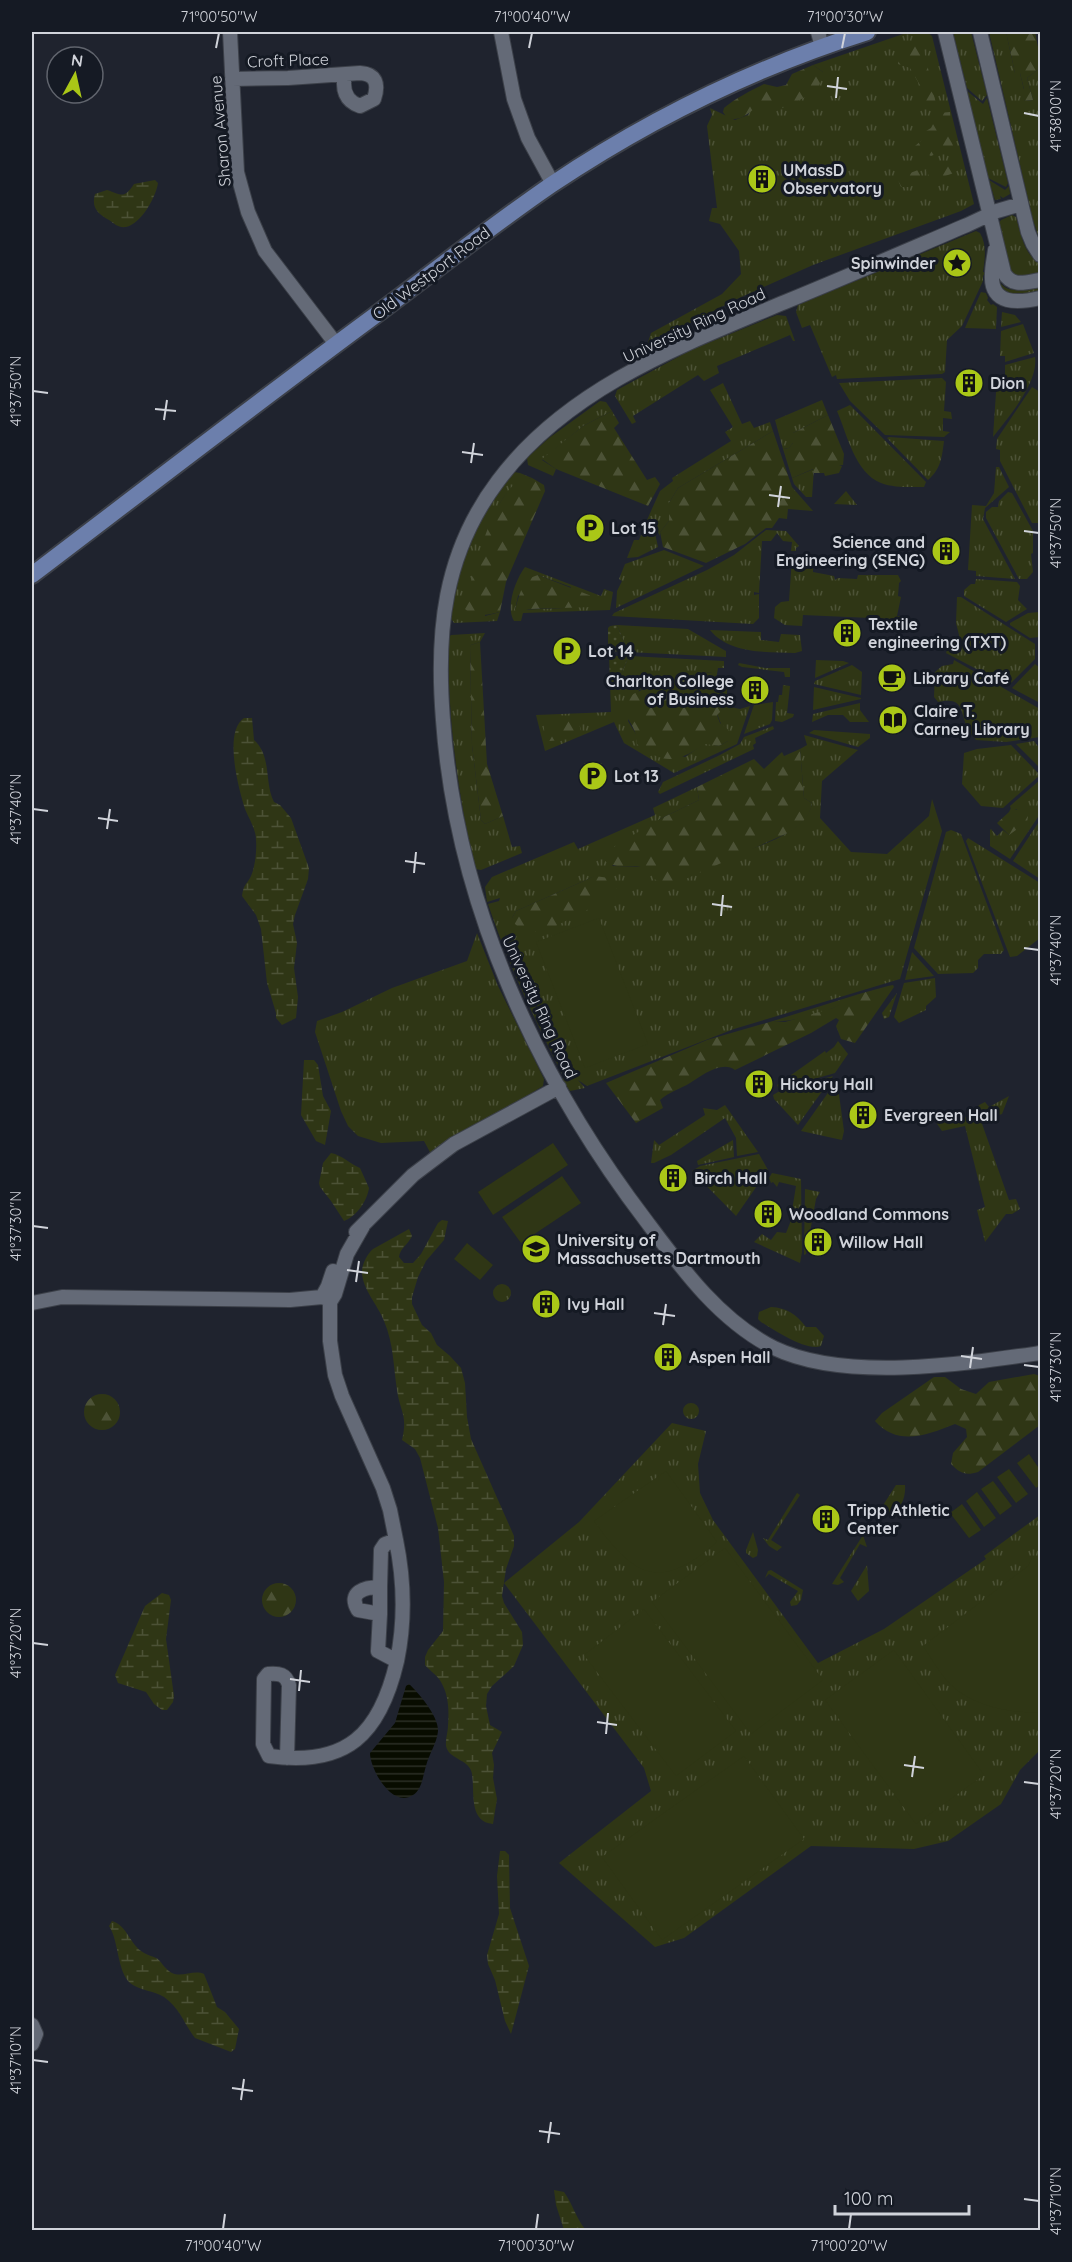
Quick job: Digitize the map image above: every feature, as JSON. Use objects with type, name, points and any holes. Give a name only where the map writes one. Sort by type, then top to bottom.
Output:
[{"type":"main road","name":"Old Westport Road","points":[[32,575],[473,240],[553,184],[604,151],[685,107],[820,39],[867,32]]},
{"type":"street","name":"Sharon Avenue","points":[[230,32],[237,172],[248,212],[265,250],[336,344]]},
{"type":"street","points":[[501,32],[514,99],[528,138],[553,184]]},
{"type":"street","points":[[945,32],[1004,273],[1008,279],[1019,283],[1041,280]]},
{"type":"street","points":[[980,32],[1029,237],[1041,255]]},
{"type":"street","name":"Croft Place","points":[[232,79],[345,75]]},
{"type":"street","name":"University Ring Road","points":[[1021,204],[989,214],[688,342],[626,375],[567,413],[533,441],[500,477],[484,501],[467,532],[448,587],[441,637],[443,728],[454,807],[469,875],[491,941],[518,1006],[559,1087],[613,1176],[667,1248],[728,1317],[768,1344],[807,1360],[855,1367],[940,1364],[1041,1353]]},
{"type":"street","points":[[994,236],[992,279],[999,294],[1005,299],[1018,303],[1041,298]]},
{"type":"street","points":[[287,1758],[289,1685],[287,1678],[283,1675],[268,1674],[264,1679],[263,1688],[263,1744],[269,1756],[287,1758],[334,1754],[360,1737],[372,1726],[381,1711],[398,1661],[402,1629],[400,1559],[390,1510],[383,1488],[335,1375],[326,1300],[334,1266],[355,1233],[413,1175],[454,1144],[559,1087]]},
{"type":"street","points":[[32,1303],[62,1297],[326,1300]]},
{"type":"street","points":[[396,1540],[385,1544],[381,1550],[378,1651],[398,1661]]},
{"type":"street","points":[[380,1587],[367,1587],[359,1590],[354,1603],[358,1610],[380,1614]]},
{"type":"street","points":[[32,2025],[36,2034],[32,2044]]},
{"type":"green space","points":[[909,32],[927,32],[932,36],[974,204],[961,211],[813,265],[737,299],[647,345],[651,333],[722,294],[741,274],[739,251],[720,224],[709,221],[712,208],[717,208],[707,126],[712,115],[710,108],[735,120],[748,115],[751,110],[823,72],[813,65]]},
{"type":"green space","points":[[953,32],[971,32],[987,95],[982,101],[967,88]]},
{"type":"green space","points":[[989,32],[1006,32],[1015,73],[1020,73],[1024,90],[1020,90],[1025,101],[1033,100],[1027,78],[1040,68],[1040,241],[1033,220]]},
{"type":"green space","points":[[1006,32],[1035,32],[1040,68],[1027,78],[1033,100],[1025,101],[1019,90],[1024,89],[1020,73],[1015,73]]},
{"type":"green space","points":[[915,43],[923,46],[937,108],[930,110],[923,107],[918,82],[910,68],[898,64],[903,50]]},
{"type":"green space","points":[[813,65],[823,72],[818,90],[770,111],[754,109],[745,116],[735,119],[727,118],[723,112],[728,105],[754,89],[764,84],[777,87],[786,85],[792,74]]},
{"type":"green space","points":[[967,91],[983,104],[987,98],[1008,183],[1006,187],[988,178]]},
{"type":"green space","points":[[950,112],[953,147],[931,156],[925,153],[921,155],[915,151],[915,146],[922,140],[921,134],[931,128],[939,113]]},
{"type":"green space","points":[[948,162],[954,173],[939,178],[930,178],[926,170]]},
{"type":"green space","points":[[918,170],[924,182],[901,187],[897,178]]},
{"type":"green space","points":[[155,180],[158,183],[151,202],[132,225],[123,227],[117,225],[96,210],[95,194],[107,190],[125,194],[134,184]]},
{"type":"green space","points":[[989,180],[1005,190],[1009,186],[1010,194],[1003,198],[1000,196],[1001,199],[995,200]]},
{"type":"green space","points":[[1012,215],[1016,217],[1030,255],[1040,264],[1040,275],[1023,277],[1014,275],[1010,268],[999,223]]},
{"type":"green space","points":[[976,231],[980,233],[984,242],[983,272],[987,272],[986,277],[983,275],[983,281],[962,326],[947,340],[945,372],[942,374],[837,379],[836,375],[832,377],[810,325],[802,328],[796,312],[798,305]]},
{"type":"green space","points":[[996,277],[1000,283],[1010,289],[1021,290],[1040,286],[1040,292],[1020,295],[1006,293],[1001,289]]},
{"type":"green space","points":[[981,292],[986,293],[987,300],[991,305],[997,307],[996,329],[965,328]]},
{"type":"green space","points":[[1002,312],[1015,315],[1021,322],[1001,327]]},
{"type":"green space","points":[[777,315],[786,316],[795,341],[790,335],[717,366],[719,373],[704,381],[698,375],[633,416],[636,422],[632,424],[615,396],[617,390],[691,350]]},
{"type":"green space","points":[[1023,324],[1034,353],[1005,362],[1005,356],[1000,356],[1001,331]]},
{"type":"green space","points":[[1035,357],[1035,367],[1027,388],[1014,410],[993,437],[997,378],[1005,379],[1005,365]]},
{"type":"green space","points":[[942,378],[946,382],[944,411],[951,412],[952,419],[943,418],[943,431],[950,432],[944,437],[885,435],[850,401],[839,383]]},
{"type":"green space","points":[[723,383],[742,424],[750,421],[754,428],[770,422],[773,431],[678,488],[669,503],[669,521],[660,532],[660,536],[655,526],[647,520],[660,491],[673,481],[672,478],[731,441],[725,432],[733,427],[710,390]]},
{"type":"green space","points":[[1032,387],[1040,392],[1039,523],[1032,523],[1000,461],[1000,450],[996,449],[997,439]]},
{"type":"green space","points":[[822,400],[828,415],[793,433],[793,443],[789,448],[783,449],[775,420]]},
{"type":"green space","points":[[600,401],[606,402],[612,411],[583,426],[542,460],[556,469],[553,476],[528,465],[527,458],[549,438]]},
{"type":"green space","points":[[850,405],[926,482],[924,487],[886,485],[872,478],[865,471],[853,452],[837,411]]},
{"type":"green space","points":[[612,411],[619,423],[614,428],[647,480],[655,477],[660,484],[648,506],[556,469],[542,459],[583,426]]},
{"type":"green space","points":[[828,415],[844,454],[843,465],[839,465],[842,466],[839,473],[825,476],[824,473],[814,473],[813,469],[792,478],[783,449],[789,448],[793,443],[793,433]]},
{"type":"green space","points":[[773,431],[792,487],[813,511],[788,509],[787,519],[779,518],[772,528],[766,528],[745,544],[706,563],[663,547],[660,532],[669,521],[669,503],[678,488]]},
{"type":"green space","points":[[887,438],[944,441],[936,472],[928,480]]},
{"type":"green space","points":[[996,467],[999,467],[1009,487],[985,508],[983,519],[1015,579],[976,576],[976,571],[968,570],[972,505],[986,506],[994,493]]},
{"type":"green space","points":[[814,469],[812,497],[806,497],[794,484],[792,478]]},
{"type":"green space","points":[[514,472],[532,478],[515,486],[503,499],[490,535],[485,616],[500,612],[497,621],[454,623],[450,617],[458,577],[472,540],[490,505]]},
{"type":"green space","points":[[532,478],[544,485],[545,491],[506,582],[500,612],[486,615],[472,613],[464,608],[491,521],[508,491],[520,481]]},
{"type":"green space","points":[[846,491],[857,505],[834,504]]},
{"type":"green space","points":[[1008,492],[1012,493],[1033,531],[1033,553],[1031,554],[1033,572],[1027,579],[1019,579],[986,518],[986,512],[992,507],[998,507],[999,501]]},
{"type":"green space","points":[[646,523],[655,533],[658,547],[638,557],[627,558],[634,540],[639,540]]},
{"type":"green space","points":[[766,530],[786,531],[799,546],[796,551],[791,551],[792,542],[783,541],[777,533],[771,541],[762,541],[759,593],[754,592],[754,595],[759,594],[759,618],[753,624],[612,616],[734,555]]},
{"type":"green space","points":[[664,550],[704,566],[616,608],[617,591],[622,581],[619,579],[625,564]]},
{"type":"green space","points":[[792,558],[813,558],[813,572],[834,576],[835,580],[838,578],[857,579],[858,575],[898,575],[901,581],[898,596],[901,597],[897,616],[901,616],[901,623],[893,622],[893,619],[803,615],[802,626],[785,625],[774,618],[775,607],[781,602],[789,601]]},
{"type":"green space","points":[[525,567],[601,596],[604,589],[613,592],[610,610],[523,613],[521,621],[514,621],[511,601]],"holes":[[[538,575],[571,587],[564,608],[515,610],[518,596]]]},
{"type":"green space","points":[[538,575],[594,597],[593,607],[529,609],[517,613],[515,610],[522,589],[528,580]]},
{"type":"green space","points":[[976,579],[1017,582],[1020,586],[1018,600],[1027,609],[1006,622],[964,596],[964,590],[971,584],[975,584]]},
{"type":"green space","points":[[957,597],[961,597],[1035,644],[1035,659],[1010,684],[1005,684],[946,653],[950,642],[959,642],[956,623]]},
{"type":"green space","points":[[1040,612],[1040,637],[1030,638],[1010,625],[1028,613]]},
{"type":"green space","points":[[617,625],[688,629],[726,651],[726,657],[628,652]]},
{"type":"green space","points":[[617,625],[628,652],[608,651],[608,628]]},
{"type":"green space","points":[[710,630],[761,632],[761,640],[779,642],[781,634],[800,635],[802,651],[773,652],[738,648],[727,644]]},
{"type":"green space","points":[[485,633],[480,642],[471,645],[470,648],[472,745],[481,820],[485,824],[503,816],[512,847],[520,846],[522,853],[481,870],[475,869],[459,783],[452,726],[448,638],[451,635]]},
{"type":"green space","points":[[480,642],[487,764],[503,816],[485,824],[481,820],[472,745],[470,647]]},
{"type":"green space","points":[[609,656],[629,656],[622,672],[610,683]]},
{"type":"green space","points":[[629,656],[724,661],[724,668],[718,668],[716,680],[712,672],[675,679],[639,690],[628,721],[637,736],[637,744],[685,757],[705,743],[719,746],[728,741],[717,714],[726,706],[740,709],[750,706],[737,744],[674,773],[624,743],[614,722],[545,751],[536,715],[611,712],[610,683],[622,672]]},
{"type":"green space","points":[[816,660],[843,661],[849,663],[815,678]]},
{"type":"green space","points":[[954,660],[1040,709],[1040,737],[1006,742],[976,740],[968,729],[960,706],[953,701],[938,702],[934,697],[935,672],[942,666],[953,664]]},
{"type":"green space","points":[[739,663],[765,668],[790,668],[790,677],[785,677],[784,672],[742,667],[738,665]]},
{"type":"green space","points":[[1035,664],[1040,668],[1040,703],[1012,688]]},
{"type":"green space","points":[[852,665],[862,672],[861,695],[814,684],[815,681]]},
{"type":"green space","points":[[713,672],[716,680],[728,677],[726,706],[717,715],[720,723],[731,732],[728,741],[719,746],[705,744],[687,755],[671,759],[656,756],[637,744],[635,731],[626,712],[626,698],[668,680]]},
{"type":"green space","points":[[783,685],[790,686],[787,713],[794,714],[793,717],[782,722],[775,721],[776,702],[778,702],[779,695],[782,695]]},
{"type":"green space","points":[[814,687],[861,698],[861,699],[813,710]]},
{"type":"green space","points":[[773,702],[770,724],[744,734],[754,705]]},
{"type":"green space","points":[[860,703],[860,710],[869,722],[850,722],[843,715],[828,715],[812,722],[813,714]]},
{"type":"green space","points":[[577,716],[581,731],[562,740],[549,741],[545,737],[543,720],[553,717]]},
{"type":"green space","points":[[244,718],[252,718],[254,740],[260,746],[266,761],[269,786],[274,802],[280,805],[291,818],[309,868],[308,879],[293,924],[297,943],[294,968],[298,997],[296,1018],[282,1025],[276,1018],[267,983],[261,929],[256,915],[242,896],[255,863],[256,848],[255,832],[242,800],[234,762],[234,735]]},
{"type":"green space","points":[[773,726],[774,729],[755,738],[754,749],[660,794],[658,792],[663,782],[740,744],[744,737]]},
{"type":"green space","points":[[814,730],[870,734],[870,738],[858,747],[809,733]]},
{"type":"green space","points":[[804,735],[858,750],[822,781],[820,818],[851,852],[887,854],[929,816],[932,799],[942,831],[900,979],[734,1029],[587,1086],[578,1080],[585,1088],[570,1091],[562,1079],[569,1077],[563,1076],[542,1034],[513,970],[488,904],[499,901],[500,898],[487,902],[485,887],[492,877],[574,842],[578,849],[655,815],[653,808],[697,787],[699,800],[660,819],[612,866],[646,867],[652,872],[717,859],[768,842],[789,832],[805,819],[812,803],[804,798],[800,749],[807,745]],"holes":[[[595,876],[512,918],[516,911]],[[504,931],[547,1029],[546,1030],[516,963]]]},
{"type":"green space","points":[[1034,741],[1040,749],[1040,768],[1016,744]]},
{"type":"green space","points":[[1011,745],[1040,775],[1003,808],[981,806],[962,784],[964,753]]},
{"type":"green space","points":[[800,749],[804,798],[812,803],[807,816],[790,832],[679,882],[665,884],[654,879],[645,868],[612,865],[605,861],[605,854],[618,844],[660,819],[699,800],[697,787],[754,759],[764,769],[782,752],[784,756]]},
{"type":"green space","points":[[1040,780],[1040,814],[1010,859],[990,846],[990,830],[997,836],[1003,830],[1009,835],[1017,809],[1011,809],[1010,806]]},
{"type":"green space","points":[[1011,808],[1025,812],[1028,817],[1027,822],[1009,835],[997,823]]},
{"type":"green space","points":[[1040,820],[1040,879],[1013,861]]},
{"type":"green space","points":[[951,830],[961,834],[1004,950],[1001,954],[984,954],[978,960],[978,968],[973,973],[938,974],[914,948],[946,832]]},
{"type":"green space","points":[[968,838],[1040,883],[1040,938],[1017,956],[1010,957],[966,841]]},
{"type":"green space","points":[[595,876],[609,878],[617,883],[617,888],[593,907],[546,931],[525,933],[515,924],[512,918],[516,911]]},
{"type":"green space","points":[[599,918],[648,1044],[585,1068],[536,942]]},
{"type":"green space","points":[[477,933],[498,986],[544,1079],[543,1086],[431,1154],[424,1141],[381,1143],[358,1136],[348,1126],[341,1111],[315,1032],[317,1021],[342,1012],[392,988],[467,961]]},
{"type":"green space","points":[[912,952],[934,976],[905,980]]},
{"type":"green space","points":[[935,978],[936,997],[926,1006],[926,1010],[899,1023],[894,1017],[904,983]]},
{"type":"green space","points":[[893,985],[894,987],[855,1043],[841,1039],[836,1026],[839,1020],[836,1018],[811,1033],[735,1070],[724,1067],[706,1073],[663,1097],[660,1100],[663,1108],[636,1123],[606,1083],[707,1040],[773,1021],[785,1022],[833,1008],[859,994]]},
{"type":"green space","points":[[897,993],[889,1017],[884,1019],[882,1013]]},
{"type":"green space","points":[[859,994],[818,1014],[794,1020],[773,1021]]},
{"type":"green space","points":[[838,1041],[848,1054],[835,1073],[779,1089],[777,1085],[825,1051],[826,1053]]},
{"type":"green space","points":[[304,1060],[314,1060],[318,1065],[323,1096],[331,1111],[325,1145],[316,1141],[301,1115]]},
{"type":"green space","points":[[833,1076],[798,1125],[774,1099],[773,1095],[778,1092]]},
{"type":"green space","points":[[837,1080],[844,1131],[842,1140],[801,1131]]},
{"type":"green space","points":[[1009,1096],[1002,1114],[981,1121],[1009,1200],[1016,1199],[1020,1209],[1012,1214],[1006,1214],[985,1242],[977,1210],[985,1207],[965,1126],[942,1131],[931,1115],[938,1120],[952,1116],[957,1121],[974,1113],[979,1105],[985,1102],[989,1107]]},
{"type":"green space","points":[[725,1105],[758,1152],[737,1156],[736,1138],[725,1118],[671,1155],[651,1163],[654,1140],[659,1145],[705,1115],[703,1108],[717,1110]]},
{"type":"green space","points":[[733,1140],[734,1157],[698,1165],[697,1161]]},
{"type":"green space","points":[[553,1143],[568,1165],[493,1215],[478,1192]]},
{"type":"green space","points":[[331,1153],[360,1168],[369,1188],[361,1208],[344,1221],[319,1183],[323,1163]]},
{"type":"green space","points":[[759,1154],[768,1170],[736,1216],[692,1171],[700,1166]]},
{"type":"green space","points":[[772,1173],[801,1179],[802,1252],[800,1263],[754,1242],[762,1234],[771,1240],[777,1232],[786,1233],[790,1223],[796,1186],[779,1182],[777,1187],[773,1182],[771,1183],[769,1178]]},
{"type":"green space","points":[[562,1176],[581,1203],[521,1243],[502,1217]]},
{"type":"green space","points":[[805,1189],[820,1192],[816,1199],[804,1255]]},
{"type":"green space","points":[[442,1220],[448,1221],[444,1240],[426,1261],[418,1277],[412,1304],[422,1325],[431,1333],[437,1345],[461,1368],[465,1383],[471,1439],[514,1536],[514,1546],[506,1569],[502,1596],[522,1632],[523,1645],[514,1666],[492,1686],[487,1694],[486,1706],[490,1725],[502,1732],[492,1753],[497,1799],[493,1824],[485,1822],[476,1812],[471,1769],[447,1749],[446,1693],[440,1680],[425,1665],[428,1650],[443,1631],[444,1582],[438,1528],[420,1458],[415,1449],[402,1440],[404,1419],[397,1390],[390,1338],[362,1277],[363,1264],[371,1251],[409,1229],[412,1236],[399,1257],[404,1263],[413,1263]]},
{"type":"green space","points":[[467,1243],[493,1265],[480,1280],[454,1259]]},
{"type":"green space","points":[[502,1284],[508,1287],[511,1293],[508,1299],[502,1302],[496,1299],[493,1293],[496,1287]]},
{"type":"green space","points":[[771,1307],[791,1313],[806,1327],[816,1327],[824,1336],[821,1346],[815,1347],[799,1343],[761,1322],[758,1319],[759,1312]]},
{"type":"green space","points":[[1034,1374],[1040,1376],[1040,1425],[978,1472],[963,1473],[951,1464],[953,1453],[967,1437],[966,1429],[955,1424],[923,1435],[903,1436],[893,1434],[875,1421],[882,1413],[934,1377],[945,1377],[961,1389],[976,1394],[989,1382]]},
{"type":"green space","points":[[102,1394],[115,1399],[120,1412],[115,1425],[102,1430],[89,1425],[84,1412],[89,1399]]},
{"type":"green space","points":[[688,1403],[694,1403],[699,1411],[697,1417],[688,1419],[683,1414],[683,1408]]},
{"type":"green space","points":[[672,1423],[706,1431],[698,1464],[700,1493],[713,1520],[818,1663],[884,1629],[986,1559],[984,1556],[1040,1515],[1040,1750],[1020,1770],[1001,1804],[948,1841],[914,1849],[811,1846],[684,1938],[655,1947],[559,1863],[651,1791],[644,1768],[504,1583],[579,1522]]},
{"type":"green space","points":[[1029,1454],[1040,1470],[1040,1485],[1036,1488],[1017,1463]]},
{"type":"green space","points":[[1009,1469],[1028,1494],[1016,1503],[997,1477]]},
{"type":"green space","points":[[666,1471],[717,1542],[680,1568],[664,1572],[650,1572],[636,1566],[623,1556],[594,1521]]},
{"type":"green space","points":[[993,1481],[1012,1506],[1000,1515],[981,1489]]},
{"type":"green space","points":[[896,1485],[905,1485],[905,1494],[900,1507],[889,1515],[880,1510]]},
{"type":"green space","points":[[977,1492],[996,1518],[984,1527],[966,1501]]},
{"type":"green space","points":[[797,1493],[800,1495],[771,1540],[782,1547],[777,1551],[763,1538],[768,1540]]},
{"type":"green space","points":[[962,1504],[981,1530],[969,1538],[950,1513]]},
{"type":"green space","points":[[753,1532],[758,1550],[757,1556],[753,1558],[746,1553],[746,1550]]},
{"type":"green space","points":[[863,1535],[867,1547],[860,1544],[840,1578],[844,1582],[838,1585],[832,1584]]},
{"type":"green space","points":[[725,1548],[823,1680],[751,1734],[652,1602]]},
{"type":"green space","points":[[1032,1558],[1038,1560],[1040,1571],[1040,1712],[1017,1712],[981,1703],[960,1692],[943,1676],[923,1646],[1028,1566]]},
{"type":"green space","points":[[867,1565],[869,1591],[858,1601],[851,1591]]},
{"type":"green space","points":[[771,1570],[803,1590],[801,1600],[797,1605],[791,1606],[790,1602],[798,1591],[769,1574],[765,1578]]},
{"type":"green space","points":[[279,1583],[291,1588],[296,1600],[291,1612],[279,1617],[267,1612],[262,1600],[267,1588]]},
{"type":"green space","points":[[162,1593],[169,1595],[171,1600],[166,1639],[174,1696],[167,1710],[162,1710],[154,1704],[146,1692],[118,1683],[115,1675],[145,1606]]},
{"type":"green space","points":[[644,1609],[736,1731],[676,1776],[584,1655]]},
{"type":"green space","points":[[894,1650],[984,1775],[916,1824],[825,1700]]},
{"type":"green space","points":[[744,1756],[804,1839],[662,1940],[602,1857]]},
{"type":"green space","points":[[500,1851],[505,1851],[509,1855],[510,1908],[529,1966],[511,2034],[505,2021],[487,1955],[499,1914],[497,1876]]},
{"type":"green space","points":[[112,1921],[125,1930],[141,1951],[158,1959],[172,1973],[204,1974],[217,2007],[225,2012],[239,2029],[235,2049],[231,2052],[195,2038],[169,2001],[130,1983],[120,1964],[115,1940],[109,1926]]},
{"type":"green space","points":[[554,2190],[564,2192],[586,2230],[564,2230]]},
{"type":"shaded area","points":[[409,1684],[432,1712],[438,1731],[420,1786],[416,1793],[405,1798],[397,1797],[384,1785],[374,1768],[370,1753],[395,1723],[406,1686]]},
{"type":"place","name":"UMassD Observatory","points":[[762,179]]},
{"type":"place","name":"Spinwinder","points":[[957,263]]},
{"type":"place","name":"Dion","points":[[969,383]]},
{"type":"place","name":"Lot 15","points":[[590,528]]},
{"type":"place","name":"Science and Engineering (SENG)","points":[[946,551]]},
{"type":"place","name":"Textile engineering (TXT)","points":[[847,633]]},
{"type":"place","name":"Lot 14","points":[[567,651]]},
{"type":"place","name":"Library Café","points":[[892,678]]},
{"type":"place","name":"Charlton College of Business","points":[[755,690]]},
{"type":"place","name":"Claire T. Carney Library","points":[[893,720]]},
{"type":"place","name":"Lot 13","points":[[593,776]]},
{"type":"place","name":"Hickory Hall","points":[[759,1084]]},
{"type":"place","name":"Evergreen Hall","points":[[863,1115]]},
{"type":"place","name":"Birch Hall","points":[[673,1178]]},
{"type":"place","name":"Woodland Commons","points":[[768,1214]]},
{"type":"place","name":"Willow Hall","points":[[818,1242]]},
{"type":"place","name":"University of Massachusetts Dartmouth","points":[[536,1249]]},
{"type":"place","name":"Ivy Hall","points":[[546,1304]]},
{"type":"place","name":"Aspen Hall","points":[[668,1357]]},
{"type":"place","name":"Tripp Athletic Center","points":[[826,1519]]}]
